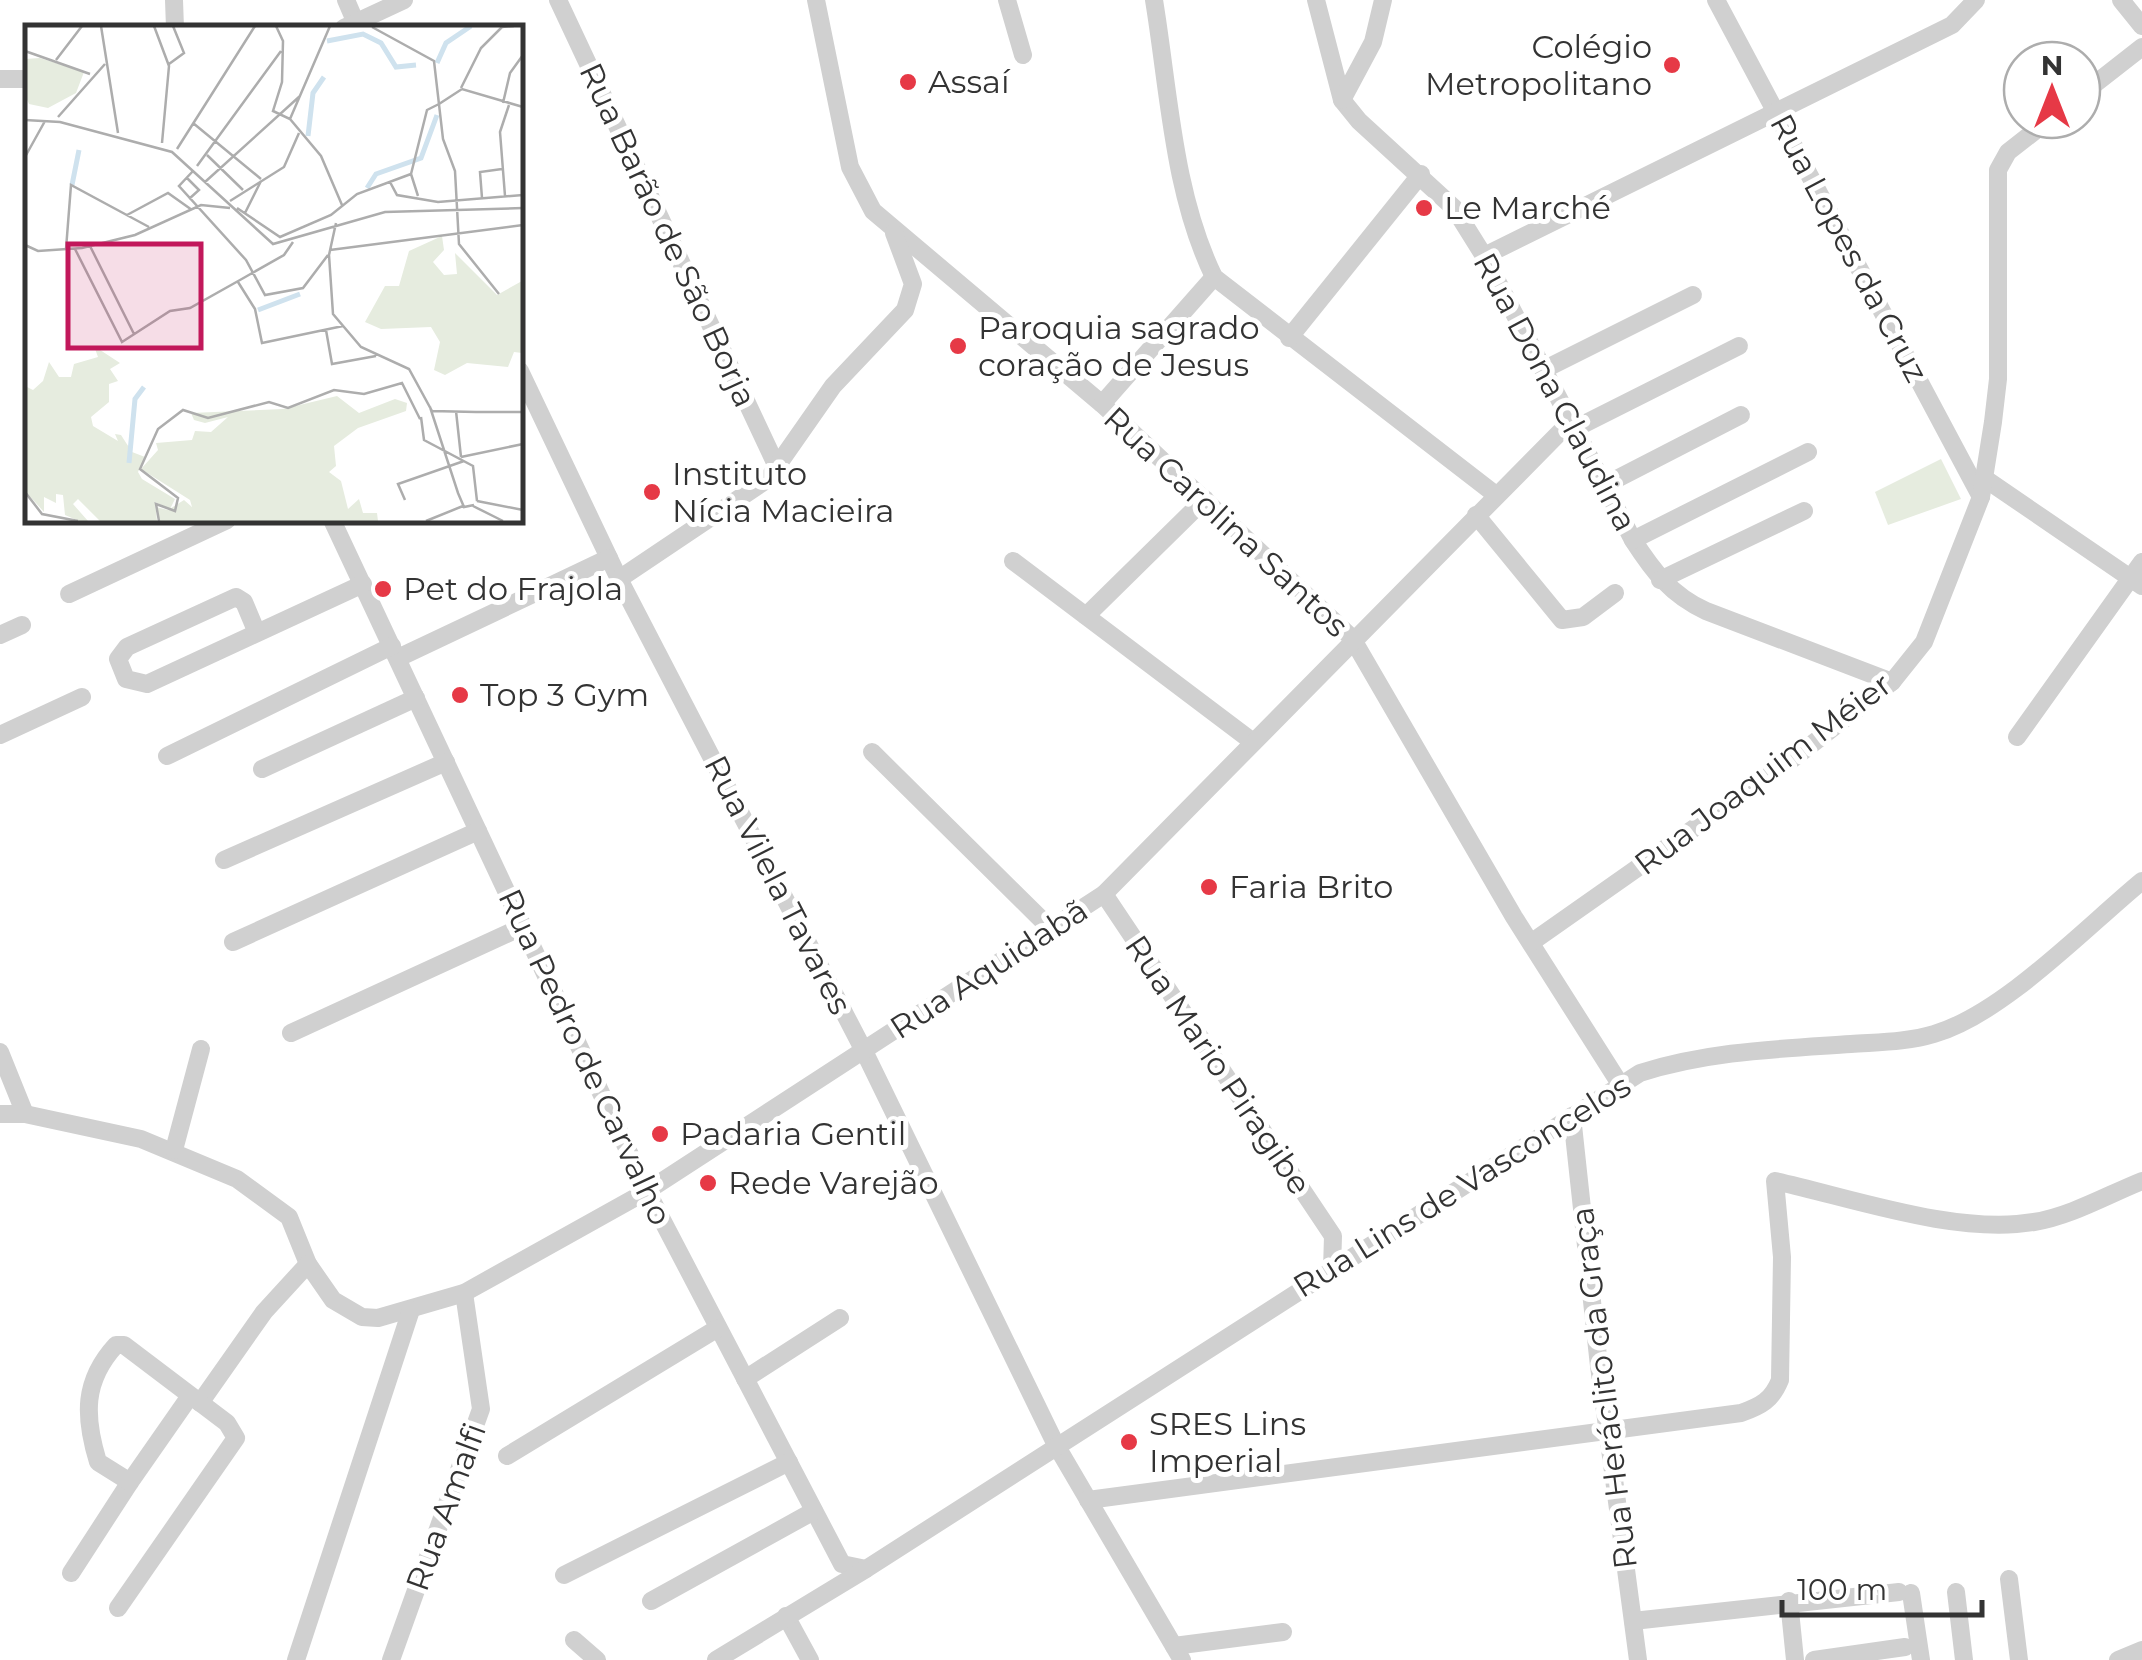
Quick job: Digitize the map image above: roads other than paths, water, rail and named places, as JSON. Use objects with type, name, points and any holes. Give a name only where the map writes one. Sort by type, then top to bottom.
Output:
[{"type":"street","points":[[174,0],[175,25]]},
{"type":"street","points":[[346,0],[352,25]]},
{"type":"street","points":[[354,25],[404,0]]},
{"type":"street","name":"Rua Barão de São Borja","points":[[558,0],[778,469]]},
{"type":"street","name":"Rua Carolina Santos","points":[[816,0],[850,168],[872,211],[1102,404],[1352,638],[1620,1084]]},
{"type":"street","points":[[1008,0],[1023,55]]},
{"type":"street","points":[[1154,0],[1187,203],[1198,244],[1214,276],[1496,495]]},
{"type":"street","name":"Rua Dona Claudina","points":[[1316,0],[1342,100],[1359,121],[1454,208],[1484,256],[1603,486],[1660,580],[1685,602],[1892,682]]},
{"type":"street","points":[[1342,100],[1372,42],[1383,0]]},
{"type":"street","name":"Rua Lopes da Cruz","points":[[1716,0],[1983,487]]},
{"type":"street","points":[[1484,256],[1952,25],[1976,0]]},
{"type":"street","points":[[2121,0],[2142,26]]},
{"type":"street","points":[[2102,78],[2142,47]]},
{"type":"street","points":[[0,79],[25,78]]},
{"type":"street","name":"Rua Joaquim Méier","points":[[1532,942],[1748,792],[1892,682],[1929,631],[1983,487],[1998,380],[1998,170],[2008,152],[2023,140]]},
{"type":"street","points":[[1289,338],[1421,174]]},
{"type":"street","points":[[619,578],[778,469],[832,386],[905,310],[913,284],[892,230]]},
{"type":"street","points":[[1102,404],[1214,276]]},
{"type":"street","points":[[1543,370],[1693,295]]},
{"type":"street","name":"Rua Aquidabã","points":[[0,1114],[25,1114],[174,1150],[237,1179],[274,1202],[299,1235],[308,1264],[333,1300],[346,1311],[378,1318],[464,1292],[646,1192],[1104,894],[1136,866],[1352,638],[1496,495],[1572,426],[1739,346]]},
{"type":"street","name":"Rua Vilela Tavares","points":[[522,375],[619,578],[864,1051],[1056,1445],[1178,1653]]},
{"type":"street","points":[[1603,486],[1741,416]]},
{"type":"street","points":[[1633,540],[1808,452]]},
{"type":"street","points":[[1983,487],[2136,582]]},
{"type":"street","points":[[1086,616],[1205,500]]},
{"type":"street","points":[[1660,580],[1804,511]]},
{"type":"street","points":[[1476,515],[1562,620],[1583,617],[1615,593]]},
{"type":"street","points":[[70,594],[223,522]]},
{"type":"street","name":"Rua Pedro de Carvalho","points":[[333,522],[646,1192],[842,1564]]},
{"type":"street","points":[[167,756],[609,558]]},
{"type":"street","points":[[1013,561],[1253,742]]},
{"type":"street","points":[[2017,738],[2136,582],[2142,562]]},
{"type":"street","points":[[257,634],[244,602],[236,597],[126,647],[118,659],[126,679],[138,686],[148,684],[257,634],[363,584]]},
{"type":"street","points":[[0,635],[22,625]]},
{"type":"street","points":[[0,736],[82,697]]},
{"type":"street","points":[[262,768],[416,698]]},
{"type":"street","points":[[872,752],[1051,930]]},
{"type":"street","points":[[224,860],[446,762]]},
{"type":"street","points":[[233,942],[478,832]]},
{"type":"street","name":"Rua Lins de Vasconcelos","points":[[716,1660],[866,1569],[1620,1084],[1672,1063],[1712,1054],[1912,1038],[1962,1024],[1994,1005],[2142,881]]},
{"type":"street","name":"Rua Mario Piragibe","points":[[1104,894],[1333,1236]]},
{"type":"street","points":[[290,1033],[524,926]]},
{"type":"street","points":[[174,1150],[201,1049]]},
{"type":"street","points":[[0,1052],[25,1114]]},
{"type":"street","name":"Rua Heráclito da Graça","points":[[1572,1116],[1638,1660]]},
{"type":"street","points":[[1088,1500],[1740,1413],[1774,1396],[1780,1380],[1782,1257],[1775,1182],[1950,1220],[2004,1226],[2067,1213],[2142,1181]]},
{"type":"street","points":[[1332,1268],[1333,1236],[1365,1247]]},
{"type":"street","points":[[71,1572],[130,1482],[264,1312],[308,1264]]},
{"type":"street","name":"Rua Amalfi","points":[[391,1660],[481,1408],[464,1292]]},
{"type":"street","points":[[296,1660],[411,1310]]},
{"type":"street","points":[[745,1378],[840,1318]]},
{"type":"street","points":[[507,1456],[718,1328]]},
{"type":"street","points":[[118,1608],[236,1442],[232,1428],[124,1346],[116,1345],[89,1386],[96,1455],[104,1469],[130,1482]]},
{"type":"street","points":[[564,1574],[789,1462]]},
{"type":"street","points":[[651,1601],[814,1512]]},
{"type":"street","points":[[842,1564],[866,1569]]},
{"type":"street","name":"Rua Lins de Vasconcelos","points":[[813,1599],[842,1564]]},
{"type":"street","points":[[2008,1579],[2019,1660]]},
{"type":"street","points":[[1956,1592],[1964,1660]]},
{"type":"street","points":[[1633,1620],[1905,1593],[1921,1660]]},
{"type":"street","points":[[1789,1602],[1796,1660]]},
{"type":"street","points":[[786,1616],[810,1660]]},
{"type":"street","points":[[1178,1653],[1283,1632]]},
{"type":"street","points":[[574,1640],[596,1660]]},
{"type":"street","points":[[1814,1660],[1905,1648]]},
{"type":"street","points":[[2118,1660],[2142,1650]]},
{"type":"place","name":"Colégio Metropolitano","points":[[1672,65]]},
{"type":"place","name":"Assaí","points":[[908,82]]},
{"type":"place","name":"Le Marché","points":[[1424,208]]},
{"type":"place","name":"Paroquia sagrado coração de Jesus","points":[[958,346]]},
{"type":"place","name":"Instituto Nícia Macieira","points":[[652,492]]},
{"type":"place","name":"Pet do Frajola","points":[[383,589]]},
{"type":"place","name":"Top 3 Gym","points":[[460,695]]},
{"type":"place","name":"Faria Brito","points":[[1209,887]]},
{"type":"place","name":"Padaria Gentil","points":[[660,1134]]},
{"type":"place","name":"Rede Varejão","points":[[708,1183]]},
{"type":"place","name":"SRES Lins Imperial","points":[[1129,1442]]}]
